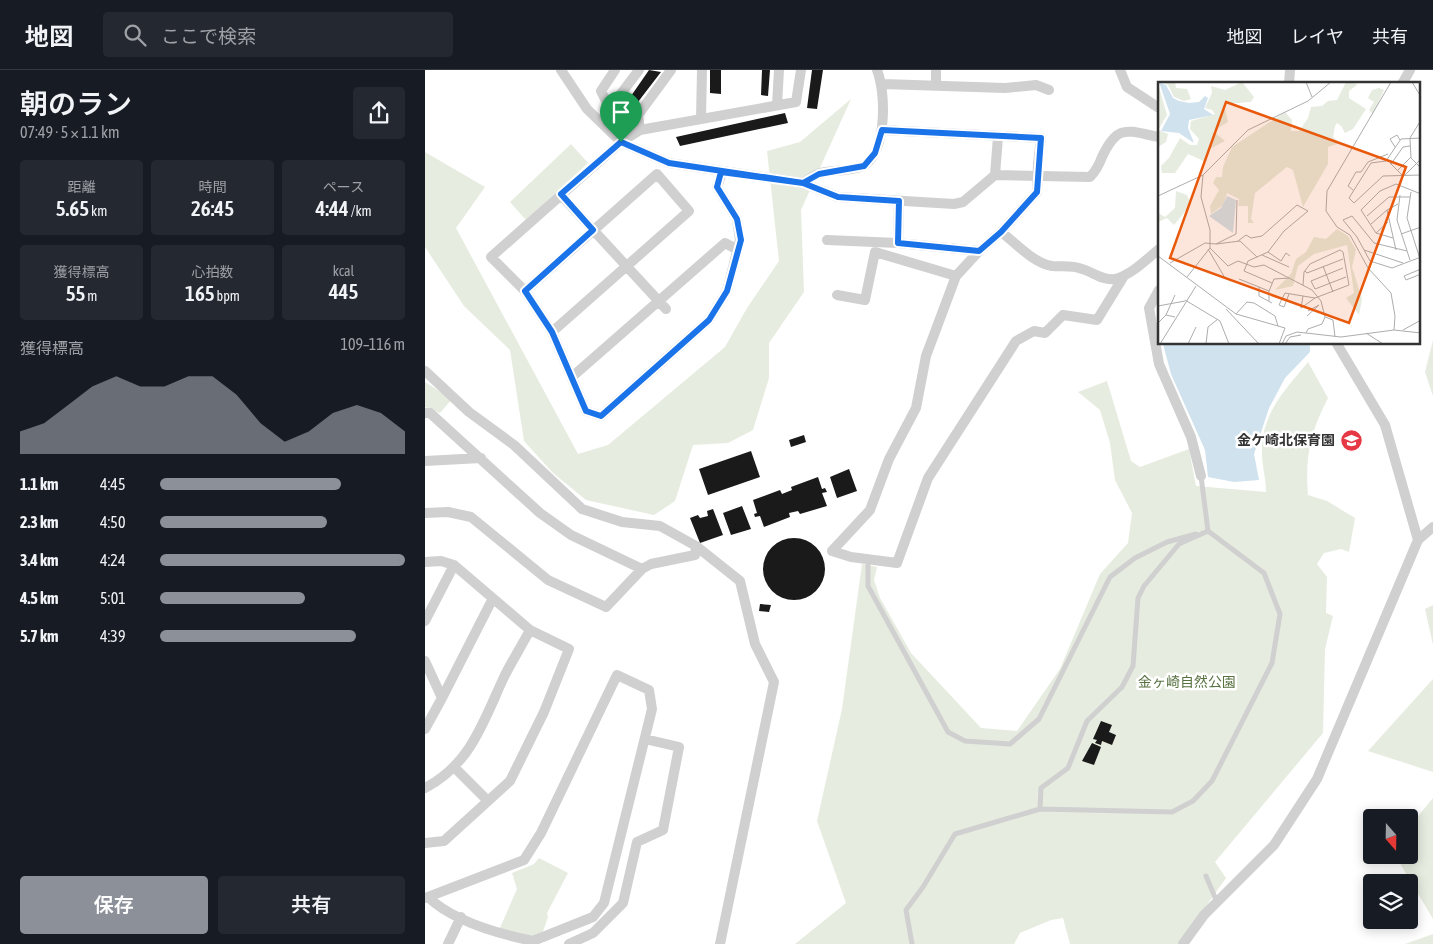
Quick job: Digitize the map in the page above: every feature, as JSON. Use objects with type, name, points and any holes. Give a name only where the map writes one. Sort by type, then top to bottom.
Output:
[{"type":"street","points":[[561,70],[587,109],[621,142],[669,163],[803,183],[838,197],[954,204],[963,202],[995,175],[1090,177],[1095,172],[1113,137],[1121,132],[1131,131],[1158,137]]},
{"type":"street","points":[[615,70],[601,91],[607,103],[617,99],[639,70]]},
{"type":"street","points":[[640,130],[638,115],[671,70]]},
{"type":"street","points":[[701,119],[702,70]]},
{"type":"street","points":[[777,105],[779,70]]},
{"type":"street","points":[[721,172],[717,187],[737,219],[741,240],[727,291],[709,320],[601,416],[586,411],[573,376],[552,332],[525,291],[491,257],[621,142],[640,130],[796,102],[801,70]]},
{"type":"street","points":[[803,183],[819,174],[864,166],[875,153],[882,130],[883,84],[877,70]]},
{"type":"street","points":[[936,70],[936,86]]},
{"type":"street","points":[[1120,70],[1127,87],[1158,107]]},
{"type":"street","points":[[1403,82],[1409,70]]},
{"type":"street","points":[[883,84],[1005,88],[1036,85],[1049,90]]},
{"type":"street","points":[[882,130],[1041,138],[1037,192],[1001,232],[979,251],[957,276],[926,356],[916,408],[889,459],[870,510],[832,551],[851,557],[897,563],[928,478],[1016,341],[1035,331],[1045,333],[1063,315],[1097,320],[1124,276],[1158,250]]},
{"type":"street","points":[[995,175],[998,137]]},
{"type":"street","points":[[525,291],[657,174],[689,210],[552,332]]},
{"type":"street","points":[[561,194],[666,310]]},
{"type":"street","points":[[898,243],[899,201]]},
{"type":"street","points":[[1001,232],[1040,262],[1052,266],[1075,267],[1113,279],[1124,276]]},
{"type":"street","points":[[827,240],[898,243],[979,251]]},
{"type":"street","points":[[573,376],[725,243],[738,250]]},
{"type":"street","points":[[837,295],[865,300],[875,252],[957,276]]},
{"type":"street","points":[[1158,292],[1149,308],[1159,364],[1191,437],[1201,476]]},
{"type":"street","points":[[1338,345],[1385,425],[1418,540]]},
{"type":"street","points":[[425,371],[469,412],[513,445],[582,508],[622,522],[659,526],[697,546],[740,581],[755,644],[774,682],[719,944]]},
{"type":"street","points":[[425,413],[431,413],[539,513],[571,536],[642,569]]},
{"type":"street","points":[[425,461],[481,458]]},
{"type":"street","points":[[425,513],[448,512],[471,517],[548,580],[606,606],[642,569],[651,564],[695,554],[697,546]]},
{"type":"street","points":[[1183,944],[1204,915],[1274,845],[1317,779],[1418,540],[1433,527]]},
{"type":"street","points":[[425,562],[441,561],[454,565],[492,600],[530,630],[569,649],[544,712],[510,781],[444,841],[425,843]]},
{"type":"street","points":[[425,621],[454,565]]},
{"type":"street","points":[[425,729],[492,600]]},
{"type":"street","points":[[425,788],[455,768],[476,740],[505,675],[530,630]]},
{"type":"street","points":[[425,661],[442,698]]},
{"type":"street","points":[[617,675],[649,690],[652,709],[645,739],[604,903],[593,917],[532,943],[505,940],[437,906],[427,898],[524,860],[541,833],[617,675]]},
{"type":"street","points":[[569,944],[593,933],[623,903],[637,842],[663,830],[679,747],[645,739]]},
{"type":"street","points":[[455,768],[488,801]]},
{"type":"street","points":[[448,944],[461,917]]},
{"type":"lane","points":[[912,944],[905,910],[923,887],[955,834],[1040,809],[1172,812],[1193,801],[1212,782],[1272,663],[1280,614],[1264,573],[1209,531],[1201,476]]},
{"type":"lane","points":[[868,559],[868,586],[948,732],[965,742],[1010,744],[1039,719],[1110,577],[1135,558],[1167,542],[1209,531]]},
{"type":"lane","points":[[1040,809],[1041,788],[1068,768],[1087,721],[1122,686],[1133,666],[1138,598],[1144,586],[1179,544],[1209,531]]},
{"type":"lane","points":[[1206,876],[1217,903]]},
{"type":"green space","points":[[851,99],[801,210],[804,292],[769,343],[769,378],[753,430],[728,443],[693,445],[675,501],[654,515],[586,500],[553,473],[524,441],[510,350],[464,306],[425,247],[425,152],[485,187],[456,228],[578,454],[608,445],[725,347],[747,308],[779,261],[767,151],[800,142]]},
{"type":"green space","points":[[571,144],[588,163],[526,220],[510,202]]},
{"type":"green space","points":[[1433,340],[1433,396],[1425,372]]},
{"type":"green space","name":"金ヶ崎自然公園","points":[[1308,362],[1328,398],[1317,422],[1310,445],[1307,468],[1308,495],[1327,501],[1355,518],[1349,552],[1341,549],[1324,553],[1317,564],[1327,577],[1326,613],[1333,616],[1325,649],[1323,733],[1215,862],[1226,878],[1179,944],[1070,944],[1063,918],[1051,920],[1020,933],[1014,944],[795,944],[846,903],[817,821],[842,709],[862,564],[877,567],[874,580],[880,598],[911,653],[981,728],[1017,731],[1060,669],[1100,574],[1128,543],[1132,513],[1115,480],[1110,443],[1100,410],[1078,392],[1107,381],[1131,461],[1140,467],[1189,449],[1196,486],[1266,492],[1262,453],[1265,426],[1283,393]]},
{"type":"green space","points":[[425,382],[452,399],[440,413],[425,407]]},
{"type":"green space","points":[[1433,605],[1433,645],[1425,609]]},
{"type":"green space","points":[[1433,679],[1433,772],[1368,751]]},
{"type":"green space","points":[[1433,798],[1433,919],[1418,894],[1418,874],[1406,874],[1400,864],[1418,864],[1418,816]]},
{"type":"green space","points":[[539,858],[568,873],[547,913],[548,917],[542,934],[531,936],[499,930],[517,889],[512,873],[534,864]]},
{"type":"green space","points":[[1433,934],[1433,944],[1405,944]]},
{"type":"water","points":[[1163,345],[1310,345],[1310,352],[1285,378],[1269,408],[1254,454],[1259,480],[1234,482],[1208,477],[1205,450],[1171,374]]},
{"type":"building","points":[[649,70],[661,72],[628,115],[622,109]]},
{"type":"building","points":[[710,70],[721,70],[721,94],[710,93]]},
{"type":"building","points":[[762,70],[770,70],[768,96],[761,95]]},
{"type":"building","points":[[812,70],[823,70],[817,109],[807,108]]},
{"type":"building","points":[[785,113],[788,123],[680,146],[676,137]]},
{"type":"building","points":[[804,435],[806,442],[791,447],[789,440]]},
{"type":"building","points":[[751,451],[760,477],[708,495],[699,469]]},
{"type":"building","points":[[849,469],[857,491],[837,498],[830,477]]},
{"type":"building","points":[[818,477],[822,489],[825,488],[827,492],[822,493],[827,506],[800,514],[798,511],[789,513],[790,517],[764,527],[760,516],[755,517],[754,514],[757,513],[753,500],[780,490],[782,494],[792,490],[791,487]]},
{"type":"building","points":[[742,506],[751,529],[731,535],[723,513]]},
{"type":"building","points":[[713,509],[723,535],[700,543],[690,518],[698,515],[700,518],[708,516],[707,511]]},
{"type":"building","points":[[788,538],[800,538],[816,547],[823,557],[825,569],[823,581],[816,591],[800,600],[788,600],[777,595],[768,586],[763,575],[763,563],[768,552],[777,543]]},
{"type":"building","points":[[760,604],[771,605],[769,612],[759,611]]},
{"type":"building","points":[[1101,721],[1112,725],[1109,732],[1116,735],[1112,745],[1102,741],[1101,745],[1095,743],[1097,740],[1093,739]]},
{"type":"building","points":[[1092,743],[1101,747],[1094,765],[1082,761]]},
{"type":"place","name":"金ケ崎北保育園","points":[[1351,440]]},
{"type":"route","points":[[621,142],[561,194],[593,230],[525,291],[552,332],[573,376],[586,411],[601,416],[709,320],[727,291],[741,240],[737,219],[717,187],[721,172],[803,183],[838,197],[899,201],[898,243],[979,251],[1001,232],[1037,192],[1041,138],[882,130],[875,153],[864,166],[819,174],[803,183],[669,163],[621,142]]}]
